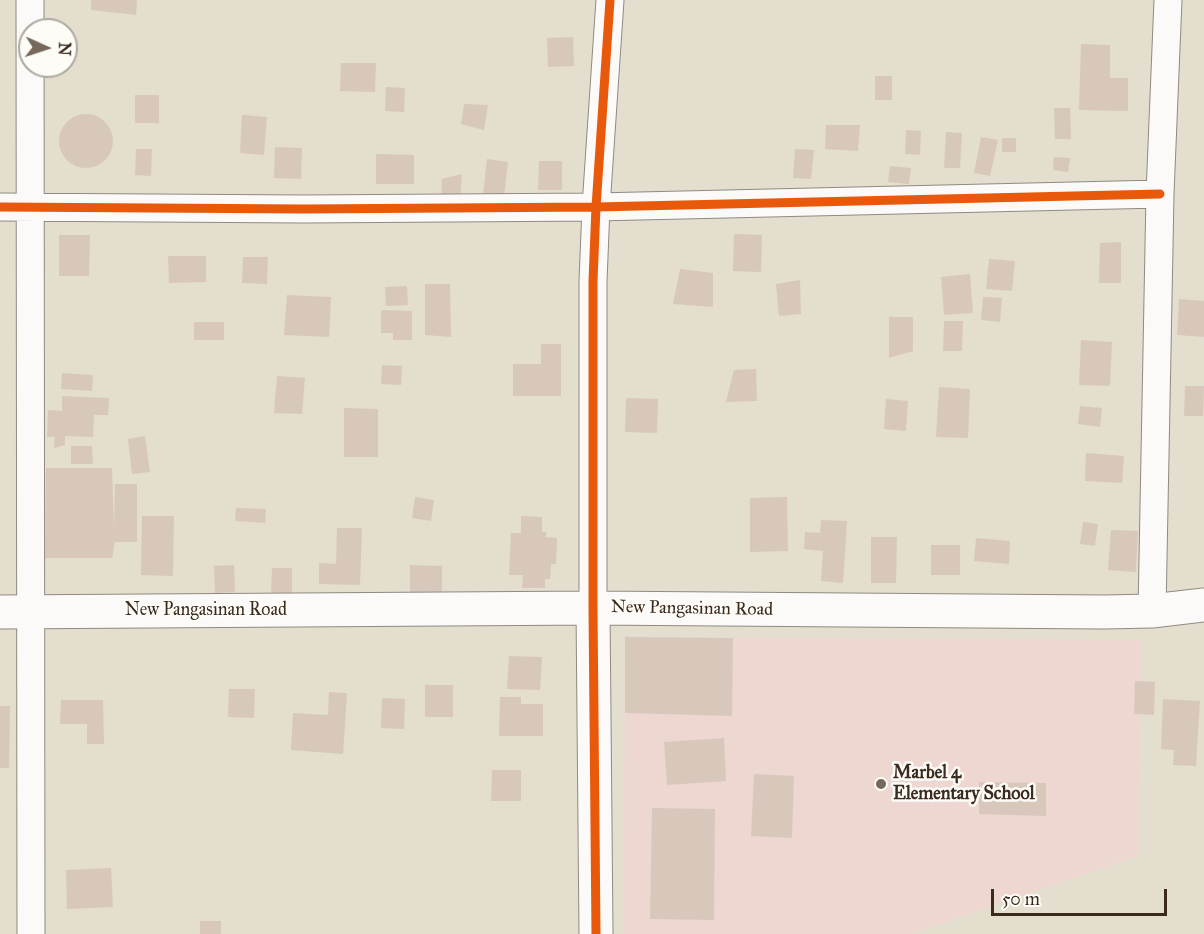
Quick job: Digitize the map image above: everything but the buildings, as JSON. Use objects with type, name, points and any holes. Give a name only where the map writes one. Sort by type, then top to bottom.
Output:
[{"type":"main road","name":"New Pangasinan Road","points":[[15,612],[593,608],[1069,612],[1152,611],[1204,605]]},
{"type":"main road","points":[[593,608],[596,934]]},
{"type":"street","points":[[30,0],[31,207],[15,612],[31,934]]},
{"type":"street","points":[[593,608],[593,281],[610,0]]},
{"type":"street","points":[[1152,611],[1160,194],[1168,0]]},
{"type":"street","points":[[0,207],[328,209],[596,207],[1160,194]]},
{"type":"shaded area","name":"Marbel 4 Elementary School","points":[[625,637],[1142,640],[1137,856],[911,934],[624,934]]},
{"type":"cycle path","points":[[596,934],[593,281],[610,0]]},
{"type":"cycle path","points":[[0,207],[304,209],[596,207],[1160,194]]},
{"type":"place","name":"Marbel 4 Elementary School","points":[[881,784]]}]
